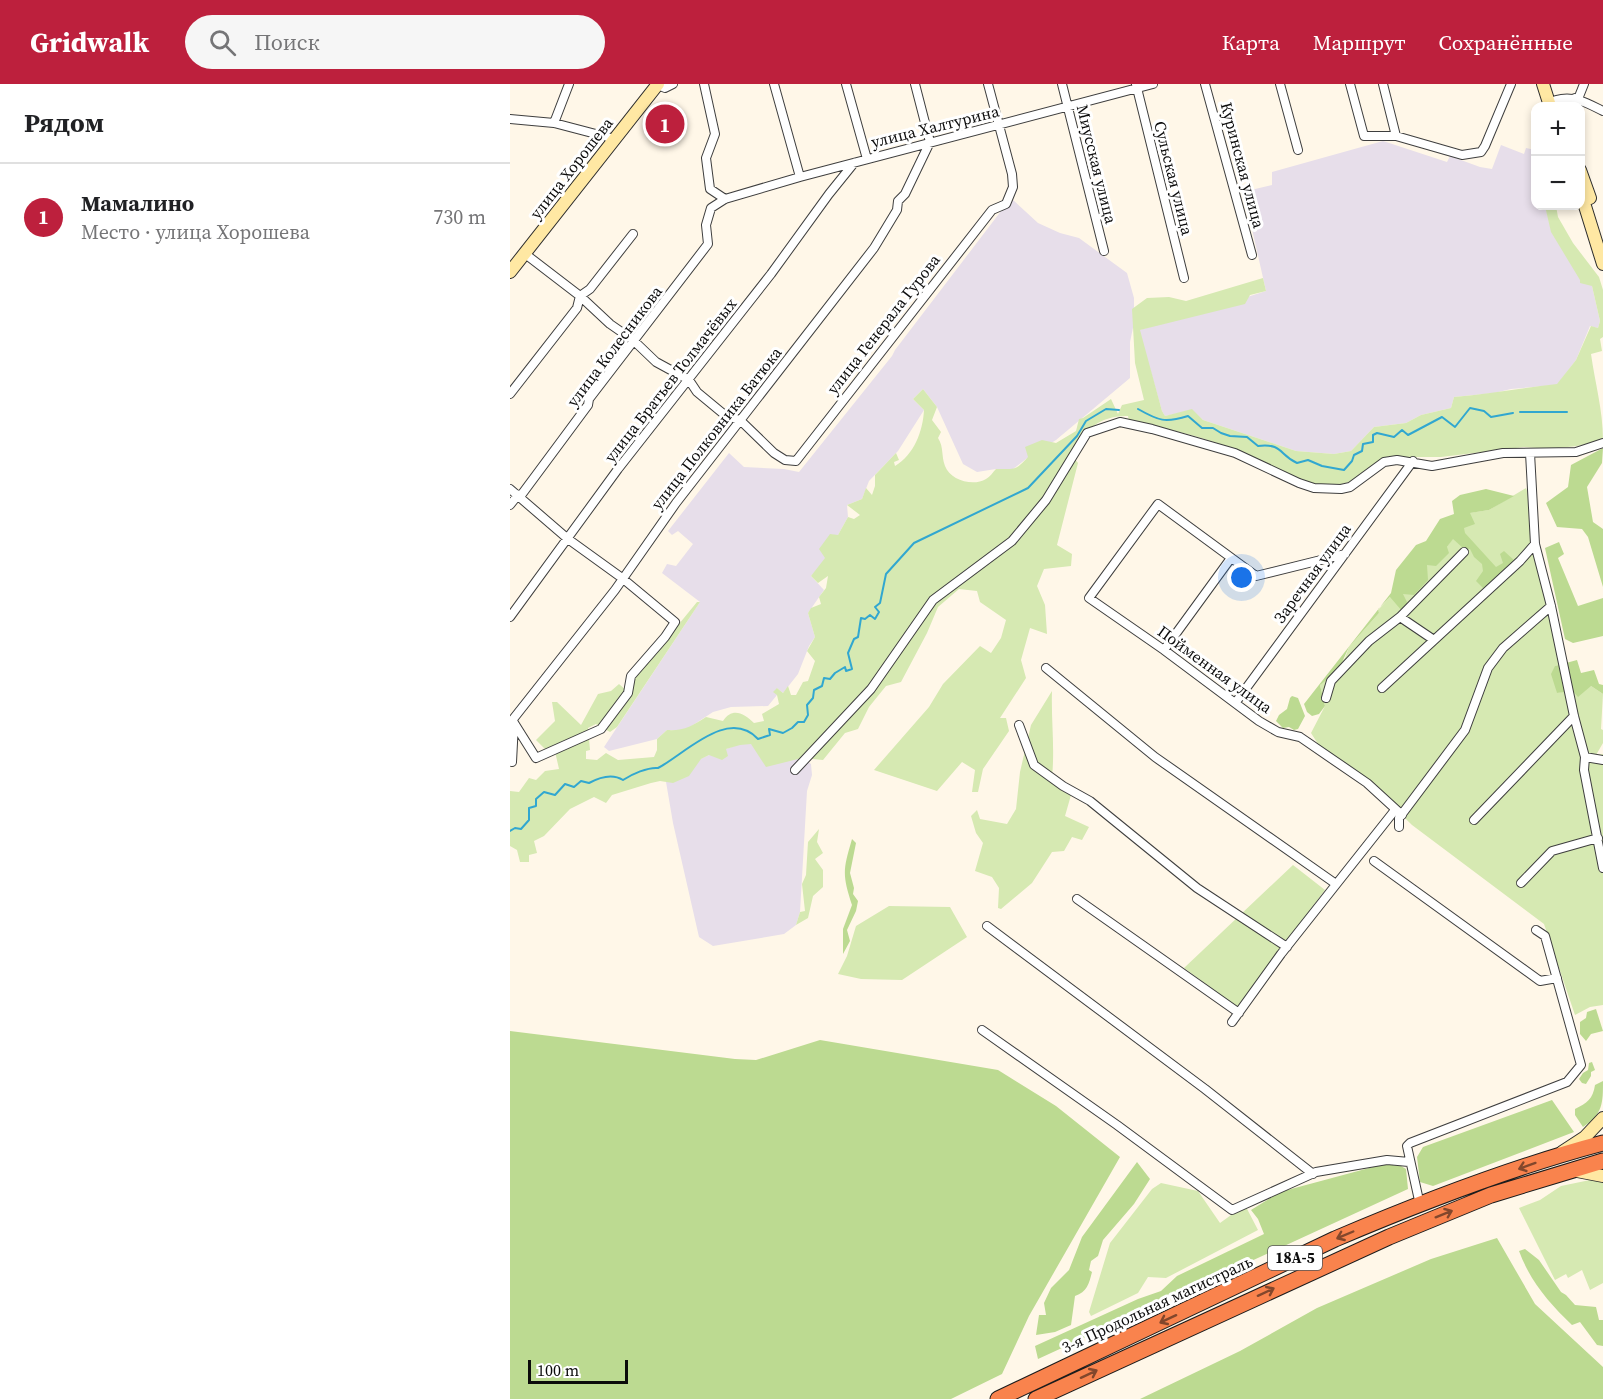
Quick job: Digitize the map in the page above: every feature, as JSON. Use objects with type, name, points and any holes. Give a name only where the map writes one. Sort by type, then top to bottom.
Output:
[{"type":"highway","name":"3-я Продольная магистраль","points":[[998,1399],[1335,1239],[1420,1205],[1558,1155],[1603,1143]]},
{"type":"highway","name":"18А-5","points":[[1036,1399],[1389,1237],[1491,1195],[1603,1161]]},
{"type":"main road","name":"улица Хорошева","points":[[510,272],[658,84]]},
{"type":"main road","points":[[1543,84],[1554,102]]},
{"type":"main road","points":[[1551,84],[1555,102]]},
{"type":"main road","points":[[1585,183],[1603,239]]},
{"type":"main road","points":[[1585,203],[1603,264]]},
{"type":"main road","points":[[1558,1155],[1585,1137],[1603,1119]]},
{"type":"main road","points":[[1567,1171],[1581,1171],[1603,1176]]},
{"type":"street","points":[[554,123],[569,84]]},
{"type":"street","points":[[658,84],[665,88],[673,84]]},
{"type":"street","name":"улица Колесникова","points":[[510,505],[518,495],[522,494],[560,445],[588,405],[589,399],[708,244],[706,225],[711,208],[706,158],[716,134],[704,84]]},
{"type":"street","points":[[774,84],[800,177]]},
{"type":"street","points":[[846,84],[867,159]]},
{"type":"street","points":[[915,84],[930,142]]},
{"type":"street","points":[[988,84],[998,125]]},
{"type":"street","name":"Миусская улица","points":[[1062,84],[1104,251]]},
{"type":"street","name":"улица Халтурина","points":[[724,199],[930,142],[1068,107],[1137,86],[1154,84]]},
{"type":"street","name":"Куринская улица","points":[[1205,84],[1252,255]]},
{"type":"street","points":[[1280,84],[1298,150]]},
{"type":"street","points":[[1350,84],[1364,136],[1396,136],[1462,155],[1481,152],[1488,141],[1510,84]]},
{"type":"street","points":[[1383,84],[1396,136]]},
{"type":"street","points":[[1575,98],[1578,99],[1584,84]]},
{"type":"street","name":"Сульская улица","points":[[1137,86],[1184,278]]},
{"type":"street","points":[[1558,102],[1567,97],[1575,98],[1603,111]]},
{"type":"street","points":[[510,119],[554,123],[615,139]]},
{"type":"street","name":"улица Генерала Гурова","points":[[740,420],[774,453],[785,460],[796,461],[992,210],[1006,204],[1013,187],[1012,174],[998,125]]},
{"type":"street","name":"улица Полковника Батюка","points":[[512,724],[615,590],[740,420],[874,248],[897,210],[898,201],[905,194],[930,142]]},
{"type":"street","name":"улица Братьев Толмачёвых","points":[[510,617],[618,469],[689,380],[854,163]]},
{"type":"street","points":[[710,189],[724,199],[711,208]]},
{"type":"street","points":[[510,394],[577,308],[580,296],[590,289],[633,234]]},
{"type":"street","points":[[524,253],[580,296],[656,362],[689,380],[697,392],[726,416],[740,420]]},
{"type":"street","points":[[795,770],[871,689],[933,600],[1012,541],[1046,500],[1087,433],[1120,422],[1163,431],[1235,453],[1314,488],[1341,489],[1350,487],[1384,462],[1413,461],[1432,466],[1503,453],[1576,452],[1603,443]]},
{"type":"street","points":[[1530,453],[1535,544],[1585,757],[1584,770],[1603,868]]},
{"type":"street","name":"Заречная улица","points":[[1236,702],[1413,461]]},
{"type":"street","points":[[510,489],[568,539],[622,578],[675,622],[632,676],[628,693],[601,729],[536,758],[512,724]]},
{"type":"street","name":"Пойменная улица","points":[[1231,558],[1158,504],[1089,598],[1236,702],[1259,721],[1278,732],[1300,737],[1367,783],[1398,813]]},
{"type":"street","points":[[1382,688],[1520,561],[1535,544]]},
{"type":"street","points":[[1326,698],[1331,681],[1369,641],[1400,617],[1464,552]]},
{"type":"street","points":[[1164,650],[1231,558],[1256,576],[1345,554]]},
{"type":"street","points":[[1232,1022],[1336,884],[1398,813],[1465,730],[1488,668],[1503,648],[1551,606]]},
{"type":"street","points":[[1400,617],[1434,640]]},
{"type":"street","points":[[1046,668],[1155,757],[1336,884]]},
{"type":"street","points":[[1474,820],[1574,716]]},
{"type":"street","points":[[512,724],[512,762]]},
{"type":"street","points":[[1019,725],[1034,765],[1063,786],[1090,801],[1197,888],[1287,947]]},
{"type":"street","points":[[1585,757],[1603,760]]},
{"type":"street","points":[[1398,813],[1399,827]]},
{"type":"street","points":[[1521,883],[1552,851],[1598,838]]},
{"type":"street","points":[[1374,861],[1540,981],[1557,978]]},
{"type":"street","points":[[1077,899],[1239,1013]]},
{"type":"street","points":[[987,926],[1205,1089],[1313,1174]]},
{"type":"street","points":[[1420,1205],[1409,1162],[1407,1146],[1410,1143],[1567,1082],[1581,1065],[1545,936],[1536,930]]},
{"type":"street","points":[[982,1030],[1232,1210],[1313,1174],[1387,1160],[1409,1162]]},
{"type":"shaded area","points":[[1383,141],[1447,162],[1450,156],[1492,169],[1501,145],[1524,154],[1526,148],[1531,149],[1531,210],[1546,210],[1551,227],[1592,286],[1600,321],[1598,328],[1590,326],[1576,360],[1557,385],[1454,397],[1451,408],[1421,415],[1406,423],[1374,427],[1351,451],[1334,454],[1296,451],[1203,420],[1192,410],[1165,416],[1139,330],[1266,291],[1245,198],[1251,196],[1251,190],[1272,185],[1272,172]]},
{"type":"shaded area","points":[[1011,198],[1038,223],[1060,233],[1079,238],[1127,273],[1134,298],[1130,378],[1056,440],[1013,469],[977,472],[963,464],[937,407],[923,389],[913,399],[924,410],[898,451],[869,481],[862,499],[847,505],[848,517],[821,566],[811,576],[824,590],[808,613],[815,637],[798,674],[783,693],[777,688],[777,695],[768,706],[731,707],[713,712],[681,731],[667,730],[657,739],[609,751],[604,747],[700,602],[662,573],[667,564],[676,566],[693,544],[678,531],[672,535],[668,531],[729,453],[744,467],[799,472],[892,356]]},
{"type":"shaded area","points":[[740,744],[751,744],[802,758],[811,764],[812,775],[807,791],[800,912],[796,925],[784,934],[713,946],[699,937],[673,823],[665,776],[709,755]]},
{"type":"green space","points":[[1546,210],[1557,210],[1558,217],[1573,243],[1599,277],[1603,290],[1603,337],[1600,339],[1602,351],[1591,354],[1603,440],[1549,449],[1524,447],[1441,457],[1386,457],[1353,480],[1330,486],[1291,478],[1228,447],[1205,439],[1129,421],[1128,416],[1118,416],[1101,421],[1081,437],[1070,453],[1078,463],[1057,545],[1072,554],[1071,566],[1044,569],[1037,586],[1045,605],[1047,634],[1030,628],[1021,660],[1026,678],[1000,718],[1006,718],[1009,731],[983,769],[978,792],[972,792],[975,770],[962,762],[937,791],[874,770],[929,707],[943,684],[980,646],[991,653],[1001,638],[1006,620],[980,602],[977,591],[959,589],[938,607],[901,682],[886,686],[869,707],[858,729],[845,733],[823,760],[802,758],[766,767],[751,744],[740,745],[726,749],[728,756],[722,760],[709,755],[701,759],[689,776],[673,783],[660,781],[651,783],[612,795],[606,803],[594,797],[570,809],[544,836],[534,841],[537,853],[529,855],[529,862],[520,862],[517,850],[510,846],[510,791],[519,792],[529,778],[536,780],[545,771],[559,769],[554,747],[545,749],[536,740],[555,721],[552,702],[557,702],[581,725],[598,694],[611,691],[619,684],[627,691],[631,676],[671,628],[679,624],[697,602],[700,602],[617,727],[610,732],[596,724],[588,728],[590,750],[586,751],[586,759],[597,760],[606,753],[618,760],[654,757],[657,750],[657,739],[667,730],[688,727],[706,717],[723,721],[734,713],[746,716],[754,723],[764,721],[762,714],[779,704],[777,695],[773,692],[777,688],[783,693],[788,686],[791,695],[796,695],[803,682],[808,681],[815,661],[807,651],[815,637],[808,613],[811,608],[821,604],[819,597],[826,588],[828,576],[818,583],[811,576],[825,558],[819,549],[830,534],[838,535],[848,517],[854,519],[860,515],[847,505],[862,499],[866,488],[872,495],[875,475],[896,453],[899,460],[894,462],[895,466],[912,449],[922,426],[924,410],[913,399],[923,389],[937,407],[932,420],[941,432],[938,438],[948,471],[962,481],[981,481],[989,477],[996,469],[1011,469],[1020,465],[1028,457],[1025,447],[1042,440],[1056,443],[1076,431],[1079,419],[1111,399],[1118,414],[1122,405],[1144,400],[1135,363],[1132,309],[1147,298],[1169,297],[1186,301],[1263,278],[1266,291],[1250,295],[1245,304],[1140,330],[1162,411],[1165,416],[1192,409],[1203,420],[1296,451],[1334,454],[1351,451],[1374,427],[1406,423],[1421,415],[1451,408],[1454,397],[1557,384],[1576,360],[1591,326],[1598,328],[1600,321],[1592,286],[1580,283],[1551,232]]},
{"type":"green space","points":[[1603,448],[1602,463],[1587,487],[1593,522],[1603,529],[1603,587],[1588,537],[1582,529],[1557,527],[1546,503],[1568,487],[1571,465]]},
{"type":"green space","points":[[1526,488],[1537,519],[1537,541],[1560,665],[1555,666],[1557,693],[1591,686],[1603,694],[1601,729],[1603,730],[1603,743],[1596,755],[1603,754],[1603,1005],[1590,1007],[1575,1015],[1544,924],[1412,825],[1360,774],[1320,747],[1311,733],[1325,706],[1320,685],[1345,658],[1349,647],[1379,613],[1378,610],[1391,596],[1403,594],[1427,565],[1447,547],[1469,513],[1489,510]]},
{"type":"green space","points":[[1486,489],[1514,496],[1489,510],[1470,513],[1475,524],[1464,528],[1465,533],[1496,567],[1503,563],[1500,554],[1504,551],[1515,561],[1484,589],[1476,581],[1483,571],[1482,564],[1474,557],[1470,549],[1463,548],[1453,539],[1447,547],[1449,553],[1436,566],[1427,565],[1428,580],[1414,595],[1403,594],[1408,604],[1402,611],[1390,597],[1380,607],[1391,593],[1396,570],[1416,545],[1426,541],[1440,519],[1454,514],[1452,501],[1460,495]]},
{"type":"green space","points":[[1559,542],[1564,554],[1558,558],[1578,606],[1603,598],[1603,636],[1573,643],[1565,639],[1545,548]]},
{"type":"green space","points":[[1378,609],[1379,613],[1349,647],[1338,671],[1320,685],[1325,706],[1319,714],[1312,716],[1307,712],[1304,704]]},
{"type":"green space","points":[[1577,660],[1581,673],[1594,670],[1599,684],[1603,685],[1603,694],[1591,686],[1578,697],[1573,691],[1557,693],[1551,674],[1555,666]]},
{"type":"green space","points":[[1052,691],[1052,777],[1071,795],[1065,816],[1089,827],[1082,840],[1072,837],[1064,851],[1052,852],[1032,883],[1001,909],[998,908],[999,888],[992,877],[975,871],[983,843],[976,833],[971,816],[977,810],[980,819],[1007,824],[1016,809],[1020,772],[1031,725]]},
{"type":"green space","points":[[1292,696],[1298,698],[1305,716],[1298,729],[1294,730],[1289,727],[1283,728],[1276,721],[1279,715],[1287,709]]},
{"type":"green space","points":[[819,829],[817,842],[823,853],[815,859],[823,870],[823,887],[813,896],[808,918],[796,925],[800,912],[805,911],[802,884],[806,875],[808,842]]},
{"type":"green space","points":[[852,839],[856,843],[850,873],[854,888],[853,894],[858,901],[847,930],[850,941],[843,954],[843,929],[852,905],[845,872]]},
{"type":"green space","points":[[1293,865],[1325,890],[1237,1007],[1184,968]]},
{"type":"green space","points":[[889,906],[950,907],[967,937],[902,980],[861,979],[838,974],[847,956],[856,926]]},
{"type":"green space","points":[[1596,1009],[1603,1031],[1591,1034],[1586,1041],[1580,1034],[1580,1022],[1586,1018],[1587,1012]]},
{"type":"green space","points":[[510,1031],[756,1060],[820,1040],[998,1070],[1056,1106],[1120,1157],[1029,1316],[1002,1374],[951,1399],[510,1399]]},
{"type":"green space","points":[[1592,1062],[1595,1070],[1591,1072],[1586,1084],[1582,1083],[1579,1079]]},
{"type":"green space","points":[[1603,1081],[1603,1096],[1598,1113],[1583,1127],[1575,1115],[1575,1109],[1589,1100],[1595,1085]]},
{"type":"green space","points":[[1552,1100],[1574,1132],[1433,1186],[1420,1182],[1417,1157],[1423,1147]]},
{"type":"green space","points":[[1137,1162],[1150,1179],[1134,1204],[1103,1240],[1098,1256],[1091,1261],[1089,1270],[1092,1272],[1088,1284],[1085,1290],[1075,1296],[1071,1325],[1055,1332],[1036,1335],[1039,1315],[1046,1315],[1044,1303],[1051,1288],[1069,1270],[1082,1237]]},
{"type":"green space","points":[[1384,1164],[1401,1166],[1406,1169],[1408,1189],[1038,1359],[1035,1346],[1138,1299],[1161,1291],[1177,1276],[1264,1234],[1258,1219],[1251,1210],[1280,1192]]},
{"type":"green space","points":[[1590,1180],[1603,1182],[1603,1283],[1590,1290],[1582,1270],[1568,1278],[1566,1274],[1555,1280],[1519,1208],[1540,1200],[1561,1186]]},
{"type":"green space","points":[[1161,1183],[1198,1191],[1220,1223],[1245,1205],[1258,1230],[1166,1278],[1148,1277],[1138,1293],[1091,1316],[1089,1312],[1110,1243],[1152,1189]]},
{"type":"green space","points":[[1497,1238],[1535,1304],[1603,1367],[1603,1399],[1140,1399],[1240,1351],[1317,1308],[1431,1259]]},
{"type":"green space","points":[[1525,1249],[1539,1260],[1561,1292],[1575,1305],[1596,1307],[1599,1320],[1603,1320],[1603,1346],[1597,1345],[1580,1322],[1572,1325],[1548,1300],[1523,1262],[1519,1251]]},
{"type":"waterway","points":[[1138,409],[1162,420],[1188,416],[1202,428],[1213,428],[1230,436],[1247,437],[1258,446],[1277,448],[1297,463],[1308,460],[1322,466],[1344,470],[1354,455],[1362,451],[1363,444],[1373,442],[1373,435],[1377,433],[1394,437],[1402,430],[1408,435],[1442,417],[1455,427],[1470,408],[1484,411],[1491,417],[1513,413]]},
{"type":"waterway","points":[[510,831],[515,828],[521,829],[529,820],[529,808],[536,806],[536,799],[544,792],[555,795],[565,784],[574,787],[581,781],[589,783],[610,776],[623,780],[640,771],[658,768],[720,730],[734,728],[746,730],[758,739],[770,735],[769,729],[783,733],[798,722],[804,722],[808,715],[807,705],[813,698],[814,690],[822,686],[824,678],[830,679],[845,667],[846,671],[852,669],[848,653],[854,639],[858,637],[861,618],[865,619],[870,615],[875,619],[879,612],[875,607],[880,603],[886,574],[914,543],[1028,488],[1077,436],[1086,421],[1106,409],[1119,410]]},
{"type":"waterway","points":[[1520,412],[1567,412]]},
{"type":"place","name":"Мамалино","points":[[665,124]]}]
